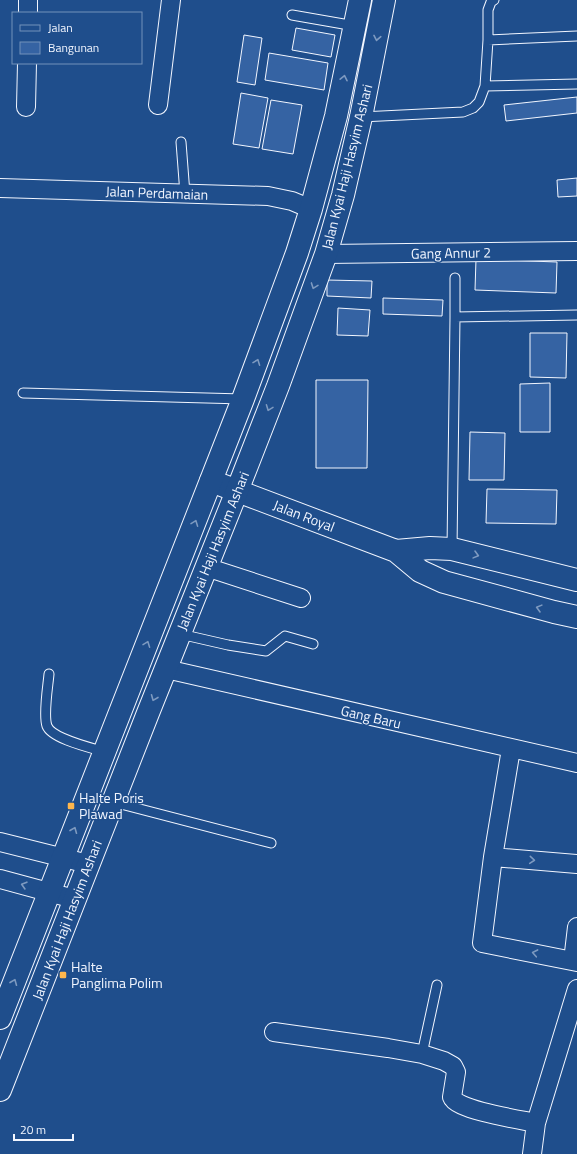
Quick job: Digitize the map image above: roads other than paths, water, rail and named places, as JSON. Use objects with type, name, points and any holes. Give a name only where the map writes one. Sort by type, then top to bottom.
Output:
[{"type":"main road","name":"Jalan Kyai Haji Hasyim Ashari","points":[[0,1018],[243,399],[295,261],[311,209],[336,116],[360,0]]},
{"type":"main road","name":"Jalan Kyai Haji Hasyim Ashari","points":[[0,1090],[74,899],[237,491],[326,254],[343,195],[361,117],[384,0]]},
{"type":"main road","name":"Jalan Royal","points":[[211,481],[396,551],[420,571],[444,582],[577,617]]},
{"type":"main road","name":"Jalan Royal","points":[[396,551],[430,548],[452,549],[577,580]]},
{"type":"street","points":[[28,0],[28,12]]},
{"type":"street","points":[[158,105],[171,0]]},
{"type":"street","points":[[26,107],[27,64]]},
{"type":"street","name":"Jalan Perdamaian","points":[[0,188],[268,196],[292,202],[311,209]]},
{"type":"street","name":"Gang Annur 2","points":[[326,254],[577,251]]},
{"type":"street","points":[[206,567],[300,598]]},
{"type":"street","name":"Gang Baru","points":[[166,669],[577,763]]},
{"type":"street","points":[[511,749],[493,857],[482,943],[575,961],[577,927]]},
{"type":"street","points":[[0,842],[88,864]]},
{"type":"street","points":[[493,857],[577,864]]},
{"type":"street","points":[[0,879],[74,899]]},
{"type":"street","points":[[532,1154],[536,1123],[577,989]]},
{"type":"street","points":[[274,1032],[422,1054],[444,1061],[453,1066],[456,1072],[452,1097],[455,1102],[474,1110],[536,1123]]},
{"type":"lane","points":[[361,117],[463,112],[473,108],[480,102],[485,86],[488,10],[491,2],[494,0]]},
{"type":"lane","points":[[292,15],[355,26]]},
{"type":"lane","points":[[488,40],[577,36]]},
{"type":"lane","points":[[485,86],[577,84]]},
{"type":"lane","points":[[181,142],[185,194]]},
{"type":"lane","points":[[452,549],[455,278]]},
{"type":"lane","points":[[455,318],[577,315]]},
{"type":"lane","points":[[22,393],[243,399]]},
{"type":"lane","points":[[180,634],[228,645],[266,651],[285,636],[313,644]]},
{"type":"lane","points":[[49,674],[46,716],[47,726],[50,731],[59,737],[105,752]]},
{"type":"lane","points":[[113,802],[270,843]]},
{"type":"lane","points":[[422,1054],[437,985]]},
{"type":"place","name":"Halte Poris Plawad","points":[[71,806]]},
{"type":"place","name":"Halte Panglima Polim","points":[[63,975]]}]
